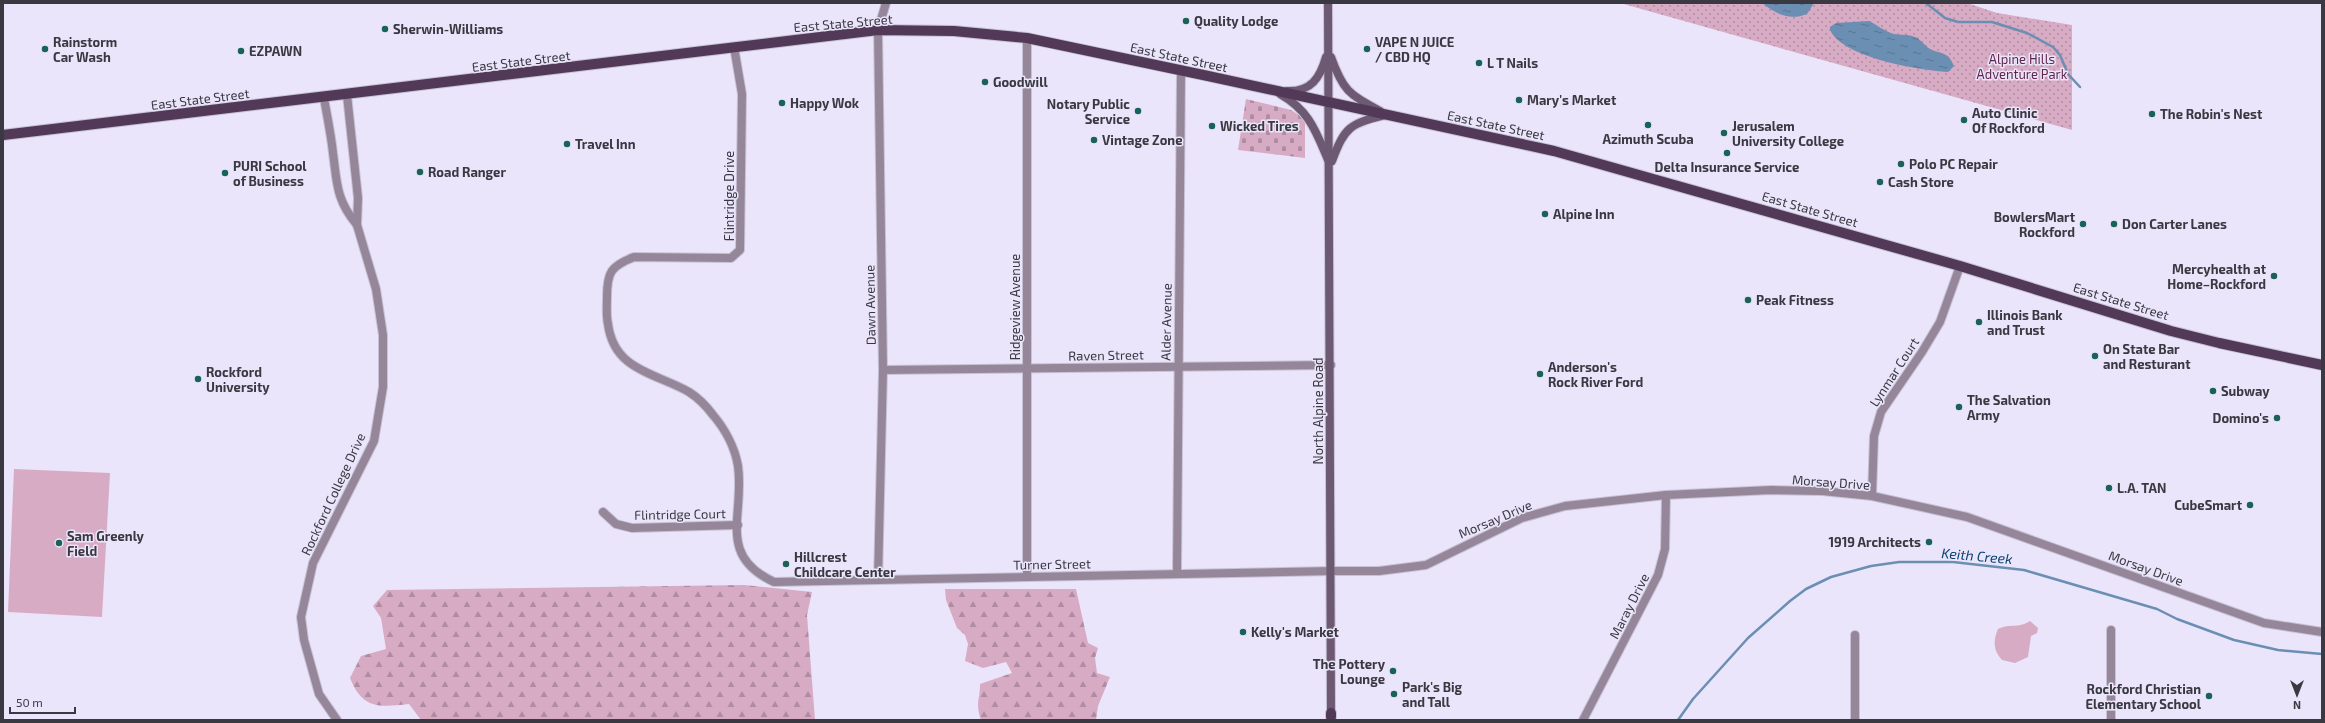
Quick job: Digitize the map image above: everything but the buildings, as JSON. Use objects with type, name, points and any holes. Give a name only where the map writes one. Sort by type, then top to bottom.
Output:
[{"type":"main road","name":"North Alpine Road","points":[[1328,3],[1330,103],[1332,571],[1331,717]]},
{"type":"main road","name":"East State Street","points":[[3,135],[324,98],[878,30],[954,32],[1027,38],[1561,153],[1960,266],[2171,331],[2234,347],[2322,364]]},
{"type":"main road","points":[[1276,91],[1303,90],[1310,86],[1320,74],[1329,48]]},
{"type":"main road","points":[[1329,48],[1338,77],[1347,91],[1386,115]]},
{"type":"main road","points":[[1276,91],[1292,101],[1312,123],[1330,165]]},
{"type":"main road","points":[[1330,165],[1347,129],[1356,124],[1386,115]]},
{"type":"street","name":"Dawn Avenue","points":[[878,580],[883,370],[878,30],[886,3]]},
{"type":"street","name":"Ridgeview Avenue","points":[[1027,38],[1027,576]]},
{"type":"street","name":"Flintridge Drive","points":[[734,47],[742,94],[740,250],[731,258],[634,257],[622,262],[611,270],[607,281],[608,324],[612,339],[622,356],[633,367],[689,392],[712,413],[722,427],[738,466],[738,547],[747,565],[758,575],[774,582]]},
{"type":"street","name":"Alder Avenue","points":[[1177,573],[1181,70]]},
{"type":"street","name":"Rockford College Drive","points":[[337,720],[317,688],[304,640],[301,617],[313,563],[374,441],[383,387],[383,335],[376,289],[357,225],[358,191],[348,95]]},
{"type":"street","name":"Rockford College Drive","points":[[324,98],[333,153],[336,184],[347,213],[357,225]]},
{"type":"street","name":"Lynmar Court","points":[[1872,496],[1874,436],[1881,412],[1922,352],[1940,322],[1960,266]]},
{"type":"street","name":"Raven Street","points":[[883,370],[1331,365]]},
{"type":"street","name":"Morsay Drive","points":[[1332,571],[1379,571],[1426,565],[1522,518],[1565,506],[1666,495],[1771,490],[1822,491],[1872,496],[1967,516],[2264,623],[2322,632]]},
{"type":"street","name":"Maray Drive","points":[[1583,720],[1658,575],[1666,549],[1666,495]]},
{"type":"street","name":"Flintridge Court","points":[[603,512],[616,524],[632,528],[738,525]]},
{"type":"street","name":"Turner Street","points":[[774,582],[1332,571]]},
{"type":"street","points":[[2111,630],[2111,720]]},
{"type":"street","points":[[1854,720],[1855,635]]},
{"type":"green space","name":"Alpine Hills Adventure Park","points":[[1620,3],[1967,3],[1997,13],[2072,25],[2072,130]]},
{"type":"green space","points":[[1246,99],[1291,110],[1305,119],[1305,158],[1238,150]]},
{"type":"green space","name":"Sam Greenly Field","points":[[14,469],[110,473],[102,617],[8,612]]},
{"type":"green space","points":[[744,585],[812,592],[807,615],[815,720],[421,720],[409,704],[381,706],[366,701],[360,696],[350,678],[361,656],[386,649],[381,618],[373,606],[387,590]]},
{"type":"green space","points":[[945,589],[1076,589],[1088,643],[1098,648],[1095,658],[1097,673],[1110,677],[1098,706],[1096,720],[981,720],[978,705],[980,684],[1012,673],[1006,662],[983,668],[965,661],[968,644],[965,635],[957,628],[946,600]]},
{"type":"green space","points":[[2030,621],[2038,628],[2037,633],[2031,636],[2028,657],[2015,663],[2002,660],[1995,649],[1995,638],[1998,629],[2007,626],[2021,625]]},
{"type":"water","points":[[1762,3],[1814,3],[1807,14],[1794,17],[1778,13]]},
{"type":"water","points":[[1869,21],[1890,33],[1915,37],[1930,49],[1947,56],[1952,61],[1954,66],[1948,72],[1919,69],[1883,61],[1850,48],[1838,40],[1830,30],[1830,27],[1836,23]]},
{"type":"waterway","points":[[1926,3],[1945,18],[1958,22],[1992,22],[2027,33],[2053,47],[2060,55],[2068,74],[2080,87]]},
{"type":"waterway","name":"Keith Creek","points":[[1678,720],[1693,699],[1748,638],[1806,589],[1831,577],[1871,566],[1899,562],[1953,562],[2024,570],[2157,609],[2177,619],[2234,640],[2278,650],[2322,654]]},
{"type":"place","name":"Quality Lodge","points":[[1186,21]]},
{"type":"place","name":"Sherwin-Williams","points":[[385,29]]},
{"type":"place","name":"Rainstorm Car Wash","points":[[45,49]]},
{"type":"place","name":"VAPE N JUICE / CBD HQ","points":[[1367,49]]},
{"type":"place","name":"EZPAWN","points":[[241,51]]},
{"type":"place","name":"L T Nails","points":[[1479,63]]},
{"type":"place","name":"Goodwill","points":[[985,82]]},
{"type":"place","name":"Mary's Market","points":[[1519,100]]},
{"type":"place","name":"Happy Wok","points":[[782,103]]},
{"type":"place","name":"Notary Public Service","points":[[1138,111]]},
{"type":"place","name":"The Robin's Nest","points":[[2152,114]]},
{"type":"place","name":"Auto Clinic Of Rockford","points":[[1964,120]]},
{"type":"place","name":"Azimuth Scuba","points":[[1648,125]]},
{"type":"place","name":"Wicked Tires","points":[[1212,126]]},
{"type":"place","name":"Jerusalem University College","points":[[1724,133]]},
{"type":"place","name":"Vintage Zone","points":[[1094,140]]},
{"type":"place","name":"Travel Inn","points":[[567,144]]},
{"type":"place","name":"Delta Insurance Service","points":[[1727,153]]},
{"type":"place","name":"Polo PC Repair","points":[[1901,164]]},
{"type":"place","name":"Road Ranger","points":[[420,172]]},
{"type":"place","name":"PURI School of Business","points":[[225,173]]},
{"type":"place","name":"Cash Store","points":[[1880,182]]},
{"type":"place","name":"Alpine Inn","points":[[1545,214]]},
{"type":"place","name":"BowlersMart Rockford","points":[[2083,224]]},
{"type":"place","name":"Don Carter Lanes","points":[[2114,224]]},
{"type":"place","name":"Mercyhealth at Home–Rockford","points":[[2274,276]]},
{"type":"place","name":"Peak Fitness","points":[[1748,300]]},
{"type":"place","name":"Illinois Bank and Trust","points":[[1979,322]]},
{"type":"place","name":"On State Bar and Resturant","points":[[2095,356]]},
{"type":"place","name":"Anderson's Rock River Ford","points":[[1540,374]]},
{"type":"place","name":"Rockford University","points":[[198,379]]},
{"type":"place","name":"Subway","points":[[2213,391]]},
{"type":"place","name":"The Salvation Army","points":[[1959,407]]},
{"type":"place","name":"Domino's","points":[[2277,418]]},
{"type":"place","name":"L.A. TAN","points":[[2109,488]]},
{"type":"place","name":"CubeSmart","points":[[2250,505]]},
{"type":"place","name":"1919 Architects","points":[[1929,542]]},
{"type":"place","name":"Sam Greenly Field","points":[[59,543]]},
{"type":"place","name":"Hillcrest Childcare Center","points":[[786,564]]},
{"type":"place","name":"Kelly's Market","points":[[1243,632]]},
{"type":"place","name":"The Pottery Lounge","points":[[1393,671]]},
{"type":"place","name":"Park's Big and Tall","points":[[1394,694]]},
{"type":"place","name":"Rockford Christian Elementary School","points":[[2209,696]]}]
